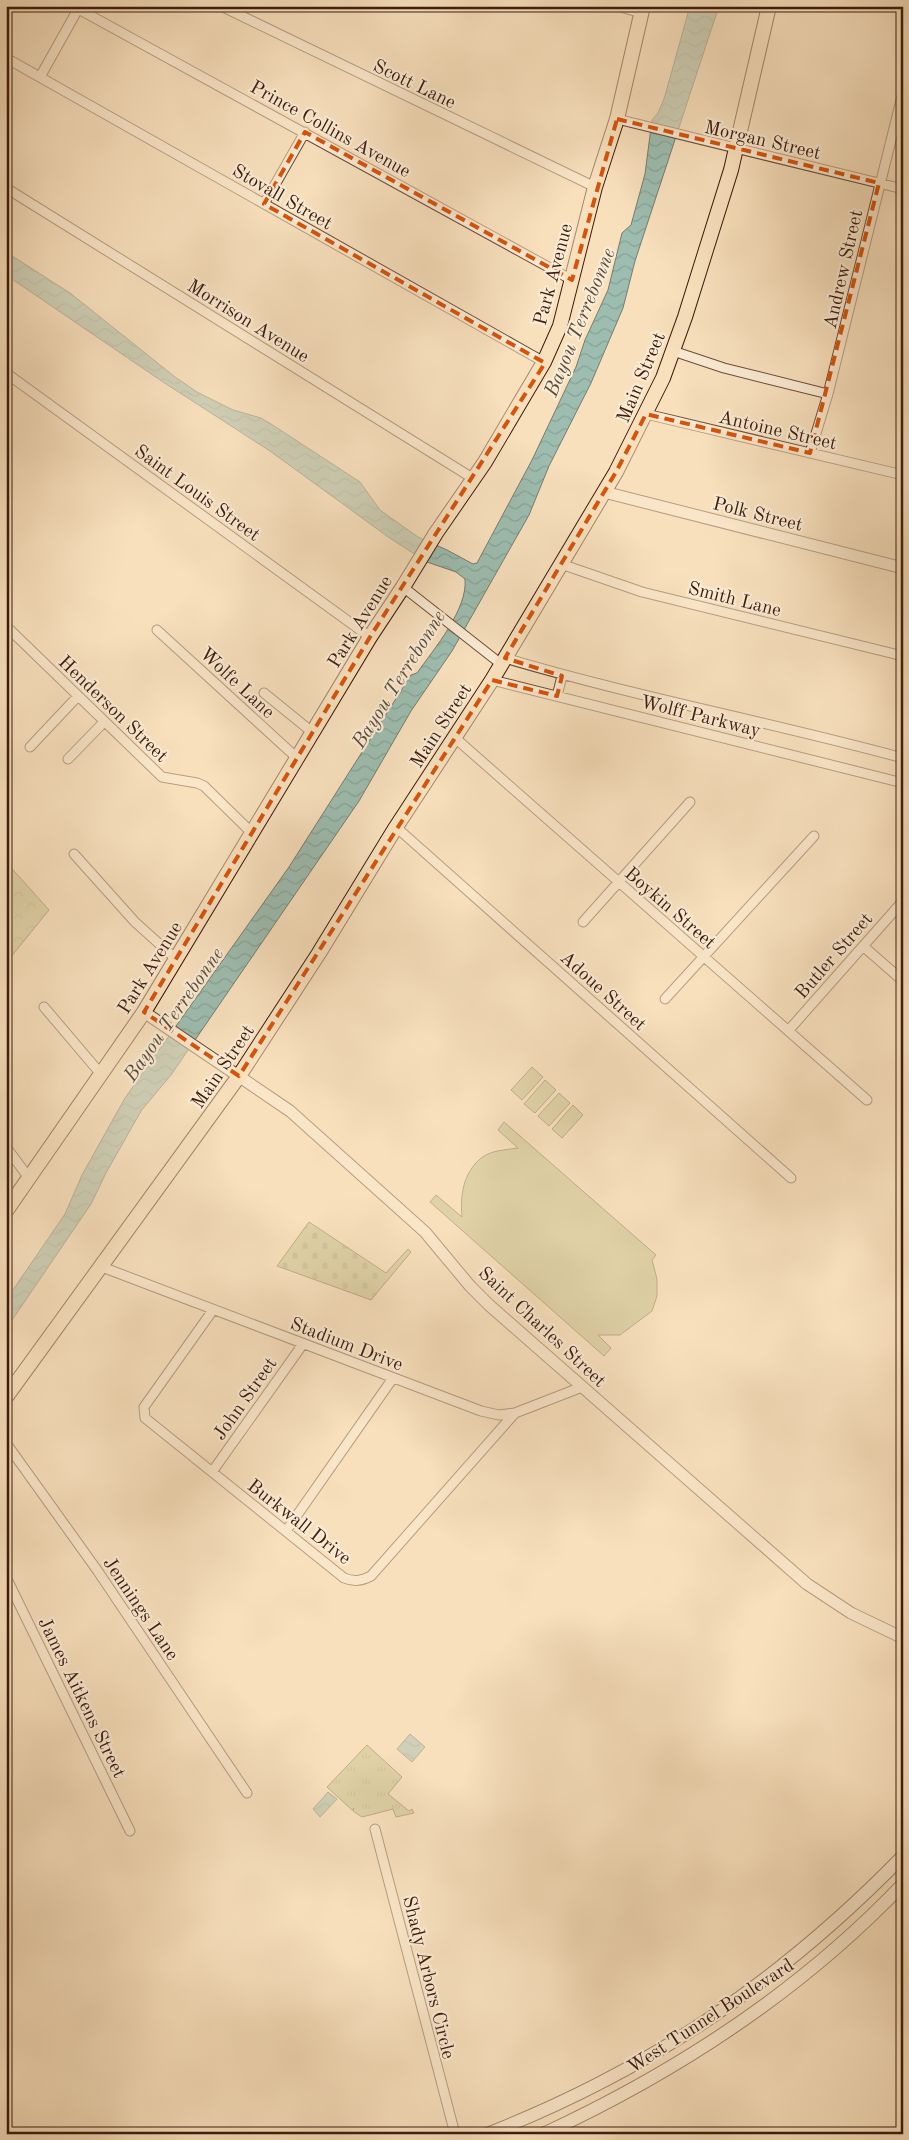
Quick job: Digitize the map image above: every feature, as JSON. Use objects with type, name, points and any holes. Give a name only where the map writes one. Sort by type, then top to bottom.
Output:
[{"type":"main road","name":"Main Street","points":[[6,1397],[102,1267],[238,1076],[320,953],[396,827],[492,680],[604,492],[663,378],[685,318],[736,149],[769,6]]},
{"type":"main road","name":"Park Avenue","points":[[6,1210],[144,1012],[370,637],[404,587],[436,533],[474,479],[544,362],[560,326],[596,187],[617,119],[642,10]]},
{"type":"main road","name":"West Tunnel Boulevard","points":[[487,2134],[542,2112],[616,2076],[709,2020],[776,1972],[819,1936],[903,1856]]},
{"type":"main road","name":"West Tunnel Boulevard","points":[[543,2134],[623,2094],[681,2061],[738,2024],[804,1976],[851,1935],[903,1884]]},
{"type":"street","name":"Scott Lane","points":[[221,6],[596,187]]},
{"type":"street","points":[[618,6],[642,10]]},
{"type":"street","points":[[40,77],[75,8]]},
{"type":"street","name":"Prince Collins Avenue","points":[[75,8],[305,132],[572,280]]},
{"type":"street","name":"Stovall Street","points":[[6,58],[544,362]]},
{"type":"street","name":"Andrew Street","points":[[810,453],[828,394],[903,92]]},
{"type":"street","name":"Morgan Street","points":[[617,119],[903,189]]},
{"type":"street","points":[[264,204],[305,132]]},
{"type":"street","name":"Morrison Avenue","points":[[6,188],[474,479]]},
{"type":"street","points":[[672,351],[724,368],[828,394]]},
{"type":"street","name":"Saint Louis Street","points":[[6,373],[370,637]]},
{"type":"street","name":"Antoine Street","points":[[646,414],[903,475]]},
{"type":"street","name":"Polk Street","points":[[604,492],[903,568]]},
{"type":"street","name":"Smith Lane","points":[[562,564],[642,592],[903,656]]},
{"type":"street","points":[[404,587],[469,640],[503,661],[816,735],[903,758]]},
{"type":"street","name":"Henderson Street","points":[[6,626],[162,777],[198,783],[204,786],[252,834]]},
{"type":"street","name":"Wolfe Lane","points":[[157,630],[297,758]]},
{"type":"street","points":[[557,696],[562,676]]},
{"type":"street","name":"Wolff Parkway","points":[[492,680],[903,783]]},
{"type":"street","points":[[264,693],[312,732]]},
{"type":"street","points":[[30,747],[78,696]]},
{"type":"street","points":[[68,759],[104,722]]},
{"type":"street","name":"Boykin Street","points":[[454,737],[867,1100]]},
{"type":"street","points":[[583,922],[690,802]]},
{"type":"street","name":"Adoue Street","points":[[396,827],[791,1178]]},
{"type":"street","points":[[665,999],[814,836]]},
{"type":"street","points":[[74,854],[135,922],[176,959]]},
{"type":"street","name":"Butler Street","points":[[788,1031],[903,901]]},
{"type":"street","points":[[863,946],[903,981]]},
{"type":"street","points":[[44,1007],[100,1073]]},
{"type":"street","name":"Saint Charles Street","points":[[144,1012],[290,1110],[426,1232],[470,1286],[490,1305],[807,1584],[851,1613],[903,1638]]},
{"type":"street","points":[[6,1147],[29,1178]]},
{"type":"street","name":"Stadium Drive","points":[[102,1267],[481,1411],[499,1415],[515,1413],[582,1387]]},
{"type":"street","name":"Burkwall Drive","points":[[213,1310],[144,1407],[145,1418],[344,1578],[351,1580],[364,1579],[371,1576],[515,1413]]},
{"type":"street","name":"John Street","points":[[212,1472],[303,1344]]},
{"type":"street","points":[[286,1531],[393,1378]]},
{"type":"street","name":"Jennings Lane","points":[[6,1443],[98,1570],[247,1793]]},
{"type":"street","name":"James Aitkens Street","points":[[6,1577],[130,1831]]},
{"type":"street","name":"Shady Arbors Circle","points":[[375,1829],[455,2134]]},
{"type":"highlighted area","points":[[617,119],[879,183],[810,453],[646,414],[616,472],[505,658],[562,676],[557,696],[492,680],[239,1076],[144,1012],[370,637],[545,363],[264,204],[305,132],[572,280]]},
{"type":"green space","points":[[6,862],[49,910],[6,963]]},
{"type":"green space","points":[[532,1067],[543,1077],[522,1100],[511,1090]]},
{"type":"green space","points":[[545,1080],[556,1090],[535,1113],[524,1104]]},
{"type":"green space","points":[[559,1093],[570,1103],[549,1126],[538,1116]]},
{"type":"green space","points":[[573,1105],[583,1115],[562,1138],[552,1129]]},
{"type":"green space","points":[[504,1122],[656,1255],[652,1260],[657,1279],[657,1296],[652,1311],[620,1335],[598,1335],[611,1348],[604,1356],[430,1202],[436,1195],[462,1217],[462,1193],[466,1178],[474,1165],[488,1154],[518,1148],[498,1130]]},
{"type":"green space","points":[[309,1222],[386,1273],[408,1249],[411,1252],[371,1300],[277,1266]]},
{"type":"green space","points":[[367,1745],[402,1777],[388,1794],[409,1811],[412,1809],[414,1813],[396,1817],[393,1809],[362,1817],[353,1811],[354,1808],[352,1810],[327,1787]]},
{"type":"water","points":[[690,6],[719,6],[635,261],[623,308],[591,383],[549,466],[529,515],[452,651],[411,711],[359,801],[171,1075],[141,1111],[91,1204],[6,1329],[6,1300],[65,1214],[82,1175],[125,1098],[289,867],[411,675],[417,673],[440,641],[456,616],[464,591],[465,579],[456,572],[427,562],[391,539],[270,451],[163,382],[6,275],[6,252],[70,293],[175,377],[197,392],[233,410],[261,418],[271,424],[360,482],[380,510],[418,537],[473,564],[477,563],[532,460],[576,367],[585,340],[608,290],[622,233],[631,225],[645,174],[652,120],[658,113],[664,99]]},
{"type":"water","points":[[410,1734],[425,1747],[412,1762],[397,1749]]},
{"type":"water","points":[[328,1792],[337,1799],[320,1817],[313,1809]]},
{"type":"water label","name":"Bayou Terrebonne","points":[[579,322]]},
{"type":"water label","name":"Bayou Terrebonne","points":[[398,679]]},
{"type":"water label","name":"Bayou Terrebonne","points":[[173,1014]]}]
